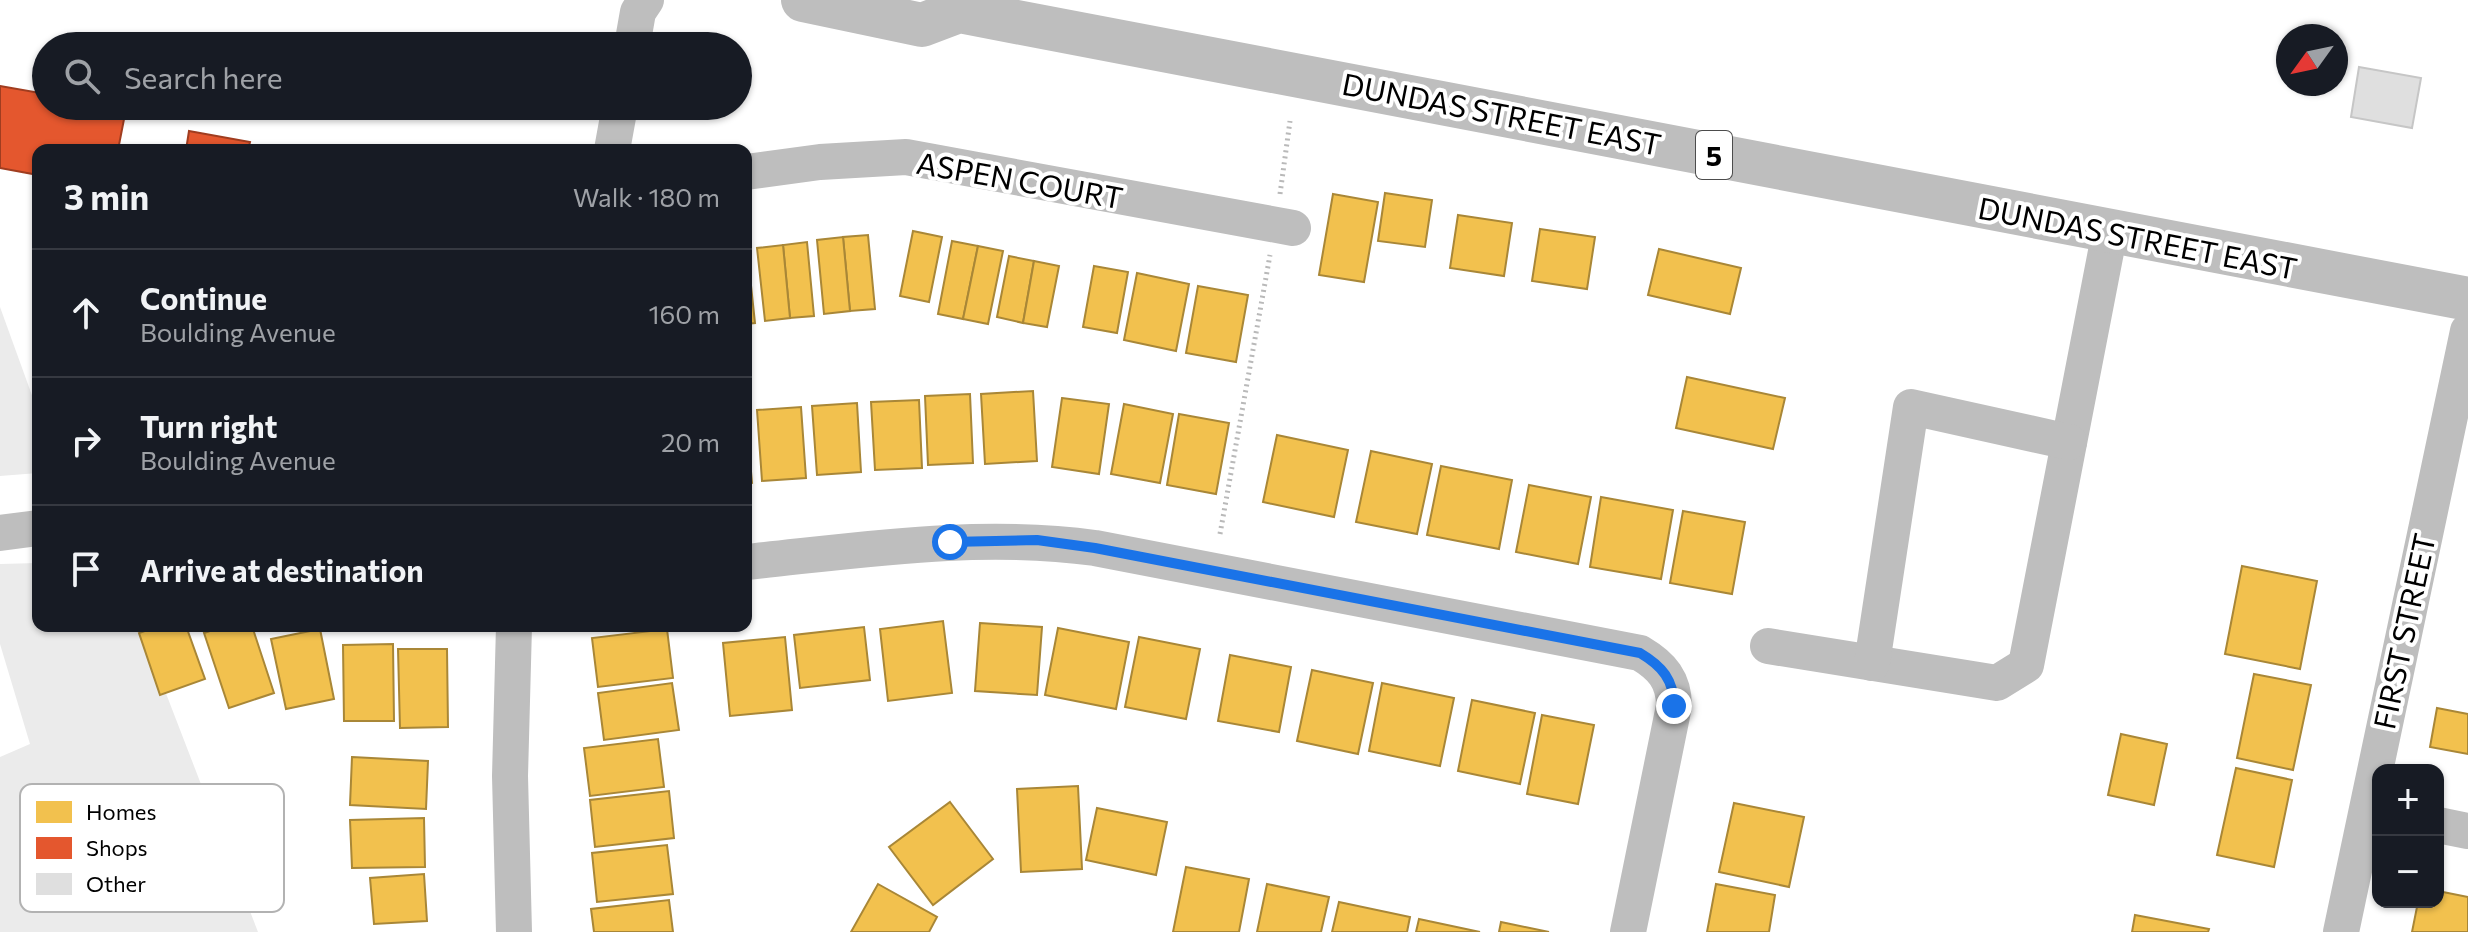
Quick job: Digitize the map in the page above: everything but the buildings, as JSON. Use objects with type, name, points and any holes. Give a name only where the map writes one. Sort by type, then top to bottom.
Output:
[{"type":"main road","name":"DUNDAS STREET EAST","points":[[803,0],[922,25],[954,6],[2468,299]]},
{"type":"street","points":[[634,32],[638,12],[646,0]]},
{"type":"street","points":[[613,144],[617,120]]},
{"type":"street","name":"ASPEN COURT","points":[[752,171],[854,159],[931,160],[1285,226]]},
{"type":"street","points":[[1768,646],[1997,683],[2026,665],[2110,231]]},
{"type":"street","name":"FIRST STREET","points":[[2341,932],[2371,813],[2468,331]]},
{"type":"street","points":[[1872,663],[1911,407],[2069,442]]},
{"type":"street","points":[[0,533],[32,529]]},
{"type":"street","points":[[752,561],[950,542],[1037,540],[1095,548],[1640,653],[1655,662],[1668,677],[1674,690],[1674,706],[1628,932]]},
{"type":"street","points":[[514,632],[510,776],[514,932]]},
{"type":"street","points":[[2444,826],[2468,831]]},
{"type":"path","points":[[1220,534],[1285,226],[1290,121]]},
{"type":"shaded area","points":[[0,307],[32,395],[32,473],[0,476]]},
{"type":"shaded area","points":[[32,563],[32,632],[142,632],[201,784],[20,784],[20,912],[250,912],[258,932],[0,932],[0,757],[30,744],[0,644],[0,564]]},
{"type":"route","points":[[950,542],[1037,540],[1095,548],[1640,653],[1655,662],[1668,677],[1674,690],[1674,706]]}]
